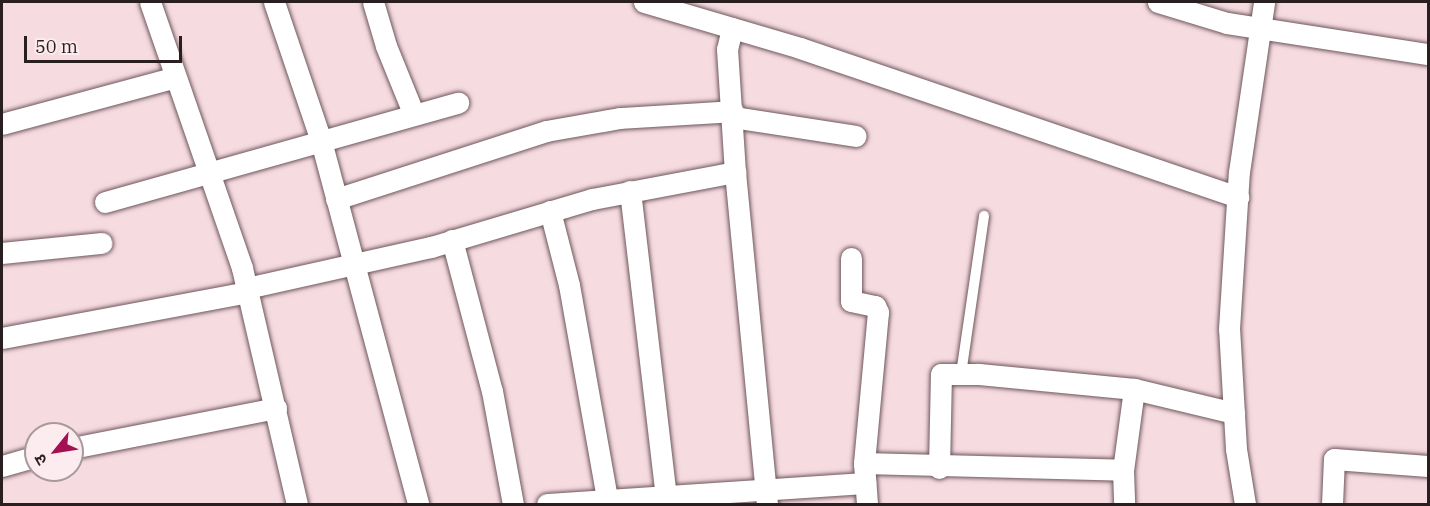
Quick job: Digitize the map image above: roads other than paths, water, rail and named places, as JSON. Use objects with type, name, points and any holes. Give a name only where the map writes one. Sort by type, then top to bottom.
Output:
[{"type":"street","points":[[150,2],[173,78],[247,290],[297,504]]},
{"type":"street","points":[[274,2],[321,141],[418,504]]},
{"type":"street","points":[[373,2],[386,46],[414,115]]},
{"type":"street","points":[[644,2],[972,105],[1238,197]]},
{"type":"street","points":[[1158,2],[1260,28],[1428,54]]},
{"type":"street","points":[[1245,504],[1234,412],[1229,329],[1238,197],[1264,2]]},
{"type":"street","points":[[732,28],[727,49],[735,172],[766,496]]},
{"type":"street","points":[[2,124],[173,78]]},
{"type":"street","points":[[105,202],[458,103]]},
{"type":"street","points":[[336,199],[546,131],[620,118],[733,114],[856,136]]},
{"type":"street","points":[[2,338],[247,290],[354,266],[630,191],[735,172]]},
{"type":"street","points":[[630,191],[667,500]]},
{"type":"street","points":[[550,211],[569,285],[607,499]]},
{"type":"street","points":[[452,240],[492,392],[513,504]]},
{"type":"street","points":[[2,253],[100,243]]},
{"type":"street","points":[[851,258],[851,301],[875,306],[878,312],[865,473],[867,504]]},
{"type":"street","points":[[939,468],[941,374],[1134,389],[1234,412]]},
{"type":"street","points":[[1124,504],[1123,470],[1134,389]]},
{"type":"street","points":[[84,446],[276,408]]},
{"type":"street","points":[[1332,504],[1334,459],[1428,466]]},
{"type":"street","points":[[2,466],[24,460]]},
{"type":"street","points":[[547,504],[607,499],[667,500],[766,496],[865,473],[939,468],[1123,470]]},
{"type":"lane","points":[[961,374],[984,216]]}]
